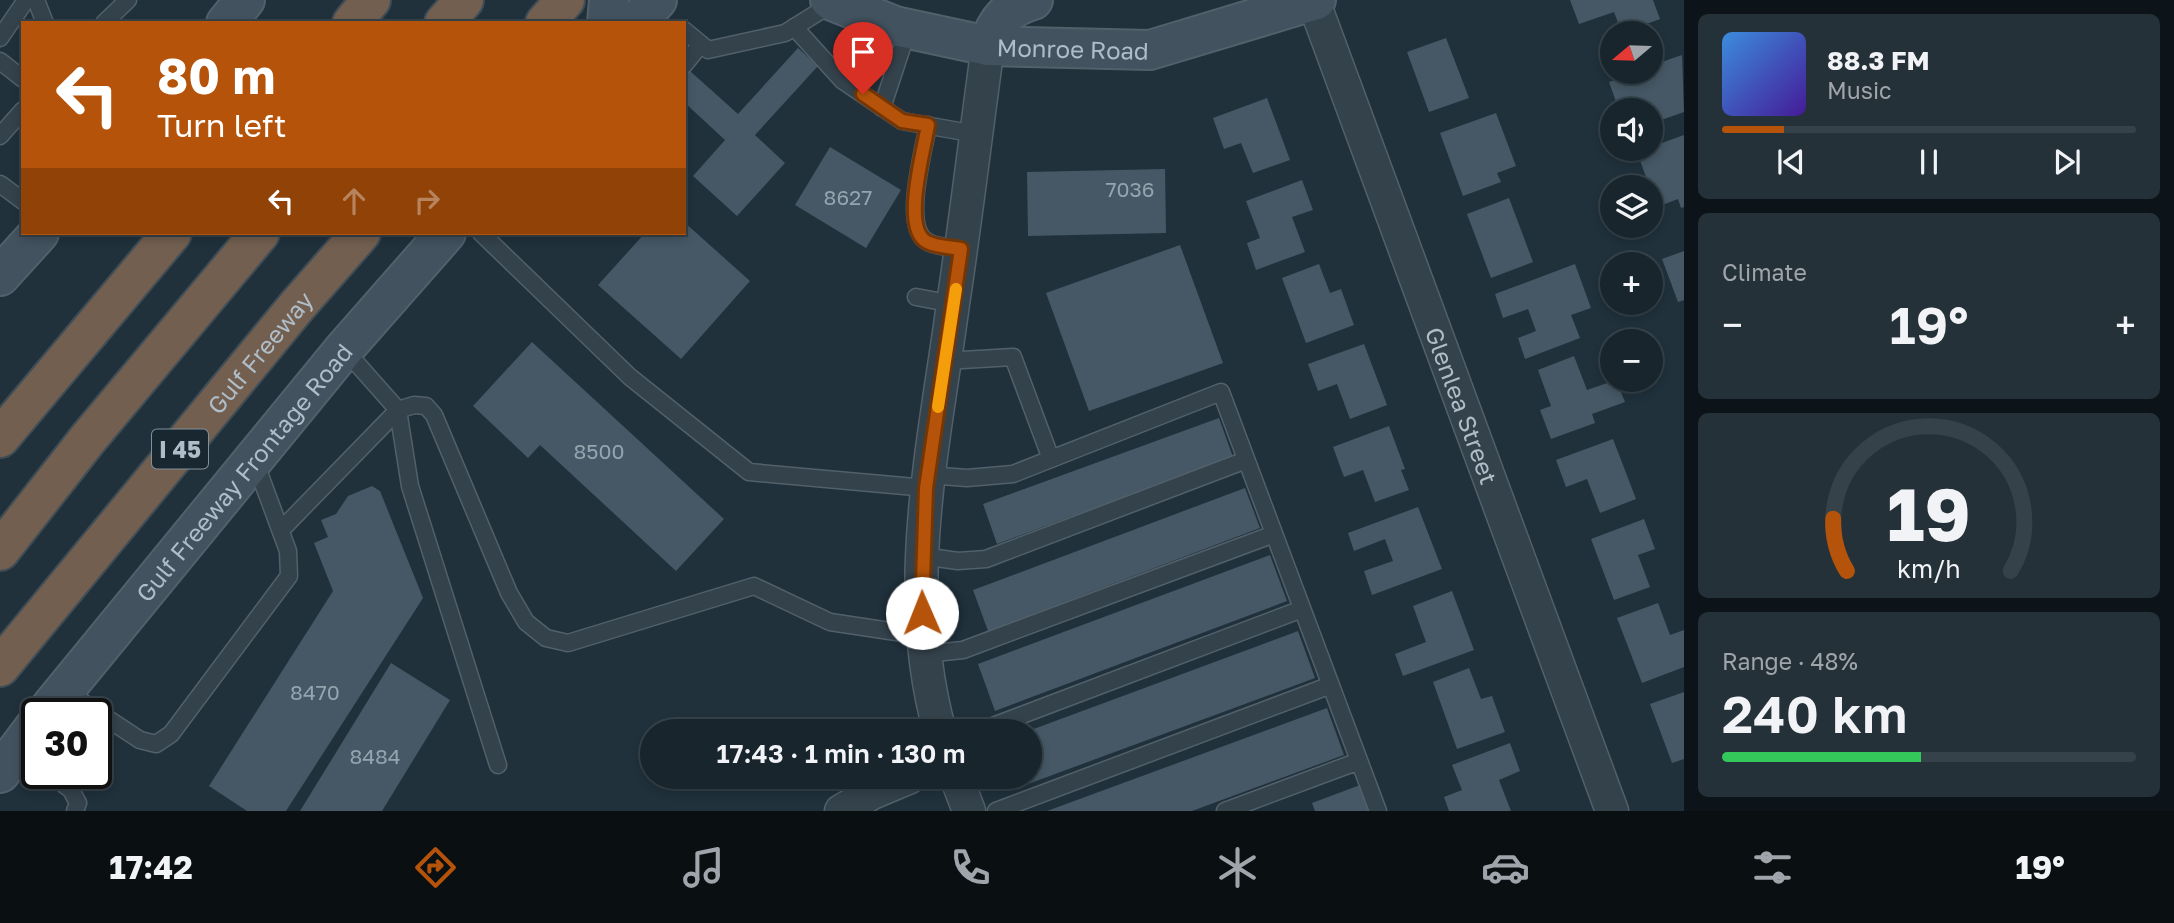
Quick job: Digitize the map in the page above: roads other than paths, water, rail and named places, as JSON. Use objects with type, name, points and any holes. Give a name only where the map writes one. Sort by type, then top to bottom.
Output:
[{"type":"highway","points":[[354,21],[371,0]]},
{"type":"highway","points":[[446,21],[464,0]]},
{"type":"highway","points":[[0,438],[170,235]]},
{"type":"highway","points":[[0,551],[87,440],[258,235]]},
{"type":"highway","name":"Gulf Freeway","points":[[0,667],[297,306],[359,235]]},
{"type":"main road","points":[[228,21],[245,0]]},
{"type":"main road","points":[[607,21],[609,0]]},
{"type":"main road","points":[[988,46],[996,24],[1014,6],[1033,0]]},
{"type":"main road","name":"Monroe Road","points":[[833,1],[908,29],[988,46],[1150,50],[1314,0]]},
{"type":"main road","points":[[0,276],[38,235]]},
{"type":"main road","name":"Gulf Freeway Frontage Road","points":[[58,698],[344,349],[444,235]]},
{"type":"street","name":"Glenlea Street","points":[[1314,0],[1612,811]]},
{"type":"street","points":[[938,719],[924,645],[922,556],[927,481],[954,304],[988,46]]},
{"type":"street","points":[[841,811],[882,789]]},
{"type":"street","points":[[961,789],[969,811]]},
{"type":"lane","points":[[0,38],[26,0]]},
{"type":"lane","points":[[36,0],[44,21]]},
{"type":"lane","points":[[106,21],[128,0]]},
{"type":"lane","points":[[686,32],[708,50],[785,33],[833,1]]},
{"type":"lane","points":[[794,27],[843,81],[902,121],[976,134]]},
{"type":"lane","points":[[882,108],[908,29]]},
{"type":"lane","points":[[686,63],[701,44]]},
{"type":"lane","points":[[0,61],[21,77]]},
{"type":"lane","points":[[0,136],[21,112]]},
{"type":"lane","points":[[928,125],[913,215],[917,232],[927,242],[961,249]]},
{"type":"lane","points":[[0,184],[21,200]]},
{"type":"lane","points":[[483,235],[630,377],[749,472],[927,481],[1013,474],[1221,392],[1378,811]]},
{"type":"lane","points":[[916,297],[954,304]]},
{"type":"lane","points":[[344,349],[398,410],[410,486],[498,765]]},
{"type":"lane","points":[[945,361],[1013,357],[1051,459]]},
{"type":"lane","points":[[281,530],[398,410],[414,405],[426,406],[434,415],[509,593],[526,622],[546,638],[568,643],[754,586],[830,622],[924,645],[963,650],[1274,534]]},
{"type":"lane","points":[[112,727],[156,744],[171,734],[289,576],[288,551],[254,459]]},
{"type":"lane","points":[[922,556],[958,561],[986,559],[1247,460]]},
{"type":"lane","points":[[1011,719],[1302,609]]},
{"type":"lane","points":[[996,811],[1331,685]]},
{"type":"lane","points":[[1225,811],[1359,761]]},
{"type":"lane","points":[[70,789],[78,803],[75,811]]}]
